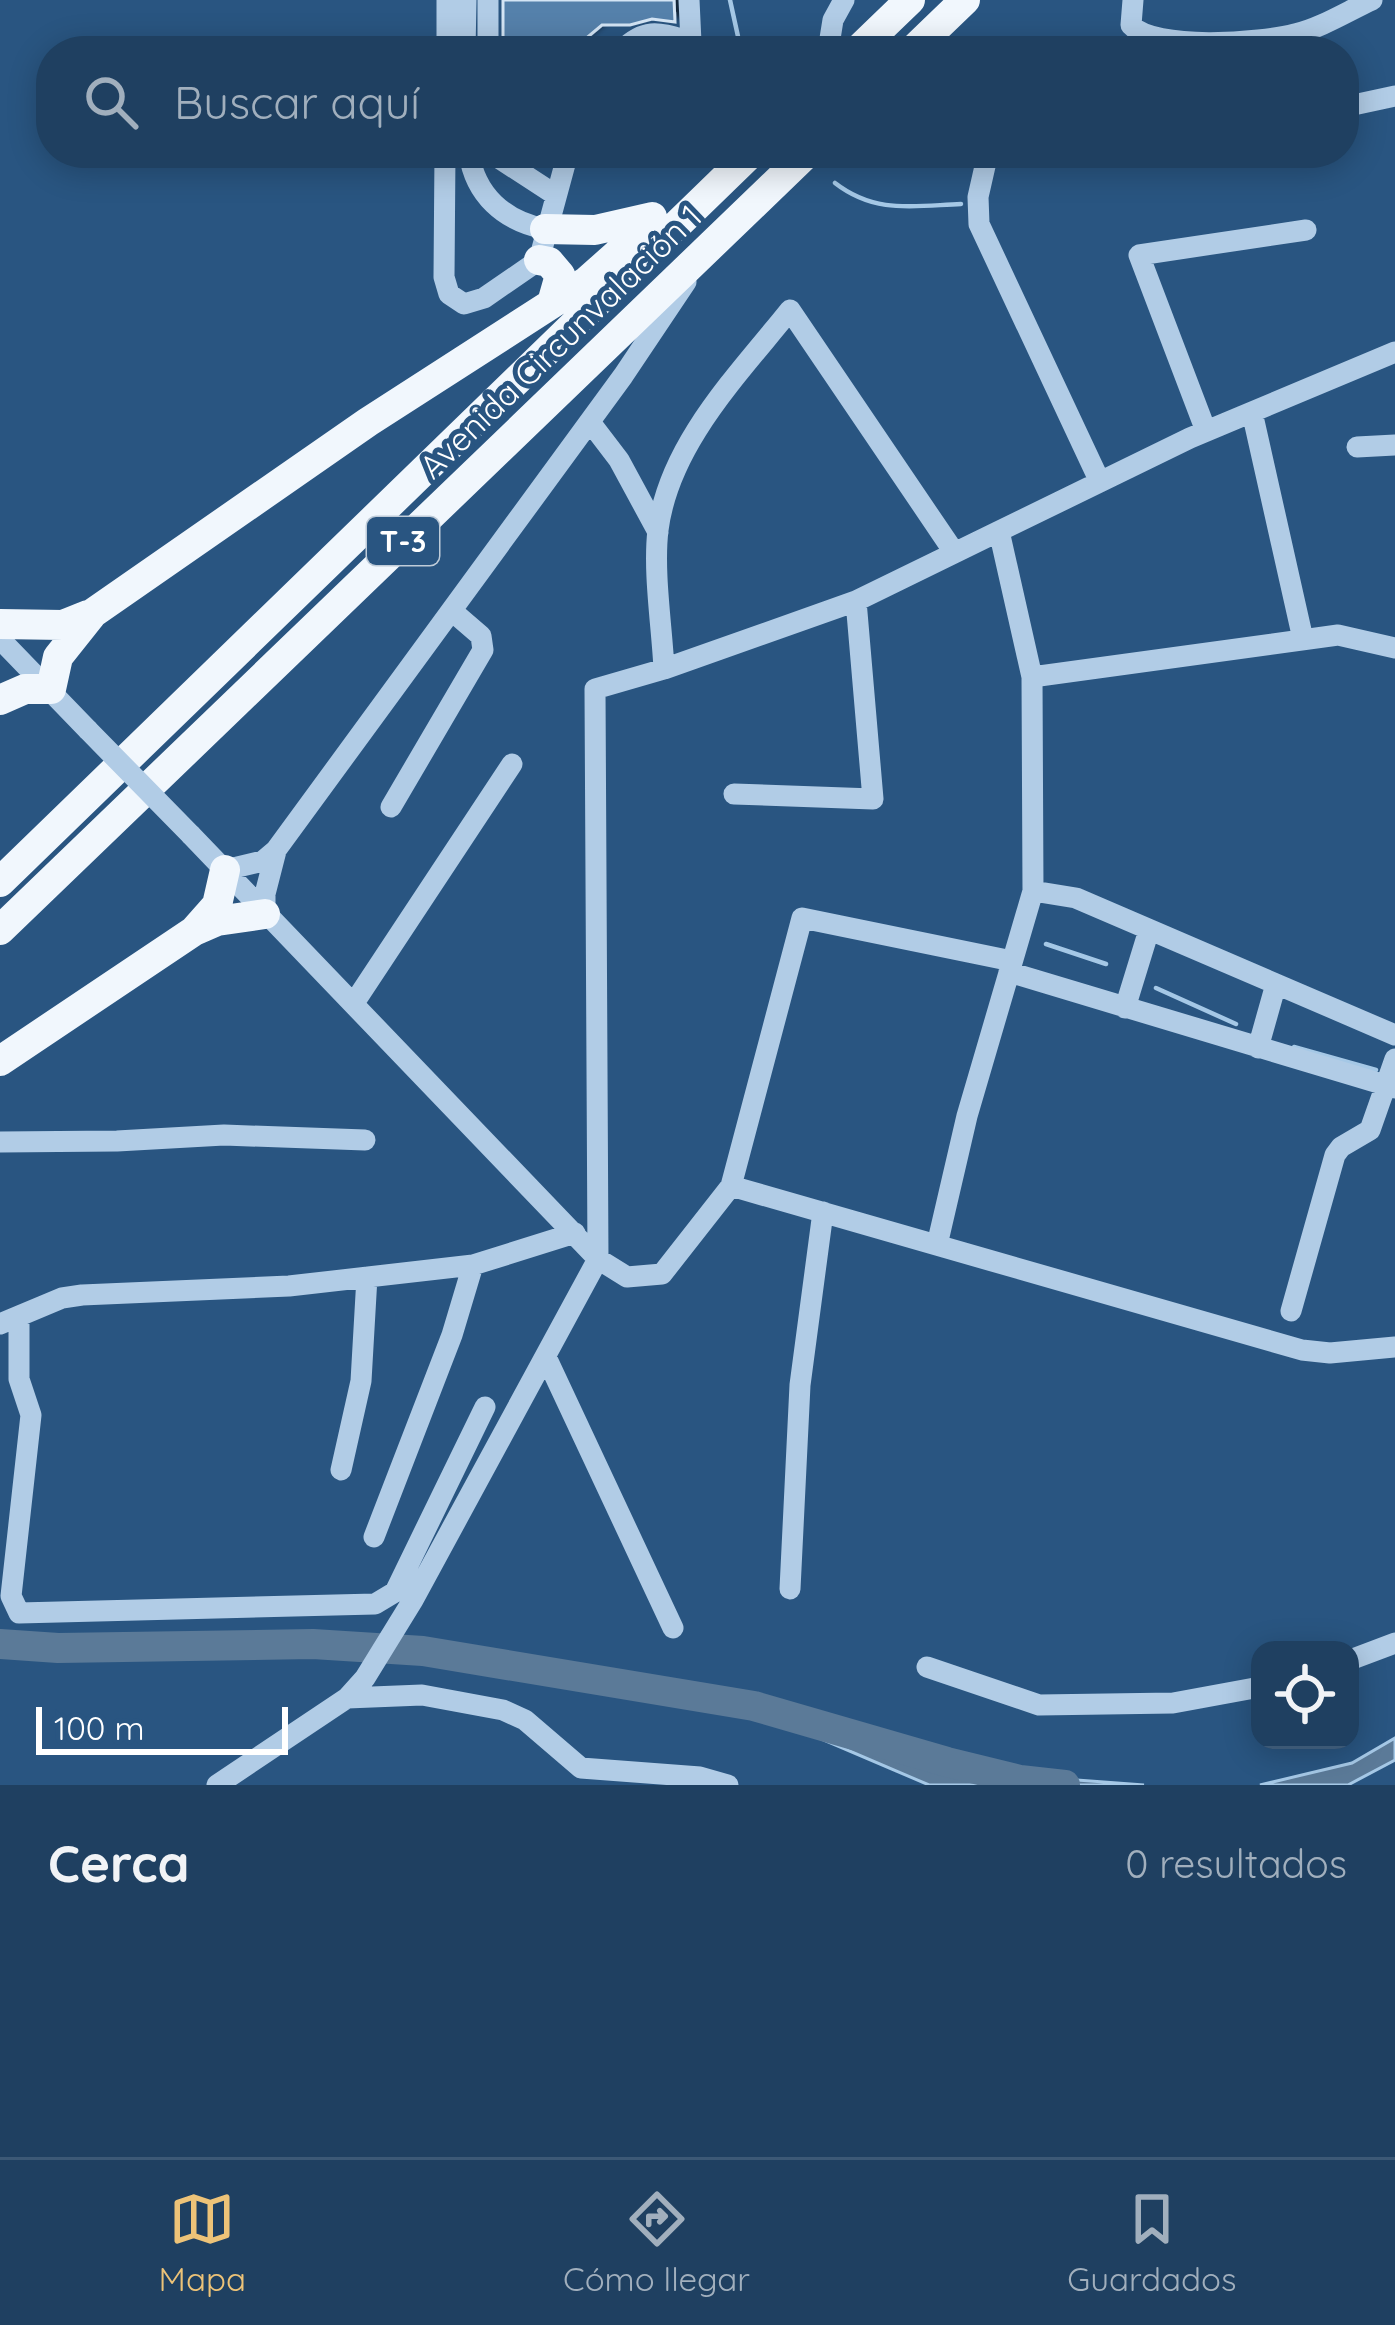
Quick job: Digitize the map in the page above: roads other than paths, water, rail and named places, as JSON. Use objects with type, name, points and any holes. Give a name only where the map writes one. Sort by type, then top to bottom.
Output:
[{"type":"main road","points":[[873,36],[910,0]]},
{"type":"main road","points":[[927,36],[964,0]]},
{"type":"main road","points":[[0,700],[25,689],[51,688],[58,657],[93,613],[368,422],[586,281],[722,168]]},
{"type":"main road","name":"Avenida Circunvalación 1","points":[[0,882],[736,168]]},
{"type":"main road","name":"Avenida Circunvalación 1","points":[[0,929],[792,168]]},
{"type":"main road","points":[[552,303],[560,275],[542,244],[664,214]]},
{"type":"main road","points":[[0,624],[63,625],[93,613]]},
{"type":"main road","points":[[194,931],[218,904],[224,870]]},
{"type":"main road","points":[[0,1061],[194,931],[217,921],[266,914]]},
{"type":"street","points":[[447,0],[447,36]]},
{"type":"street","points":[[465,36],[466,0]]},
{"type":"street","points":[[488,0],[488,36]]},
{"type":"street","points":[[689,0],[691,36]]},
{"type":"street","points":[[830,36],[832,20],[844,0]]},
{"type":"street","points":[[1133,0],[1131,25],[1139,34],[1152,36]]},
{"type":"street","points":[[1278,36],[1297,34],[1372,0]]},
{"type":"street","points":[[1359,103],[1395,96]]},
{"type":"street","points":[[446,168],[444,277],[448,294],[464,304],[484,298],[542,244],[563,168]]},
{"type":"street","points":[[473,168],[478,188],[542,244]]},
{"type":"street","points":[[514,168],[554,194]]},
{"type":"street","points":[[985,168],[978,197],[979,224],[1100,482]]},
{"type":"street","points":[[1206,431],[1139,255],[1306,230]]},
{"type":"street","points":[[224,870],[263,861],[276,850],[590,422],[710,247]]},
{"type":"street","points":[[664,669],[658,532],[665,499],[692,440],[790,310],[954,552]]},
{"type":"street","points":[[217,1785],[347,1698],[365,1678],[413,1600],[598,1259],[595,689],[856,602],[1206,431],[1395,352]]},
{"type":"street","points":[[1252,412],[1303,640]]},
{"type":"street","points":[[590,422],[620,460],[658,532]]},
{"type":"street","points":[[1357,447],[1395,445]]},
{"type":"street","points":[[937,1245],[967,1116],[1033,892],[1032,677],[999,531]]},
{"type":"street","points":[[734,794],[873,800],[856,602]]},
{"type":"street","points":[[391,807],[483,650],[481,636],[452,611]]},
{"type":"street","points":[[1032,677],[1338,635],[1395,647]]},
{"type":"street","points":[[0,639],[598,1259],[633,1279],[662,1274],[731,1186],[802,918],[1011,967],[1125,1009],[1391,1087]]},
{"type":"street","points":[[354,1003],[512,764]]},
{"type":"street","points":[[266,914],[265,894],[276,850]]},
{"type":"street","points":[[1033,892],[1076,898],[1395,1035]]},
{"type":"street","points":[[1125,1009],[1149,930]]},
{"type":"street","points":[[1258,1048],[1276,984]]},
{"type":"street","points":[[1291,1311],[1335,1155],[1340,1147],[1370,1130],[1391,1087],[1395,1059]]},
{"type":"street","points":[[0,1142],[224,1135],[365,1140]]},
{"type":"street","points":[[731,1186],[1302,1350],[1330,1353],[1395,1347]]},
{"type":"street","points":[[790,1588],[800,1385],[823,1212]]},
{"type":"street","points":[[485,1408],[395,1592],[375,1604],[19,1612],[14,1608],[11,1596],[31,1415],[9,1320],[82,1294],[289,1286],[473,1265],[575,1233]]},
{"type":"street","points":[[374,1538],[452,1335],[473,1265]]},
{"type":"street","points":[[341,1470],[362,1381],[367,1277]]},
{"type":"street","points":[[546,1357],[673,1628]]},
{"type":"street","points":[[1359,1657],[1395,1643]]},
{"type":"street","points":[[927,1667],[1039,1705],[1173,1703],[1251,1689]]},
{"type":"street","points":[[347,1698],[422,1695],[503,1710],[525,1720],[581,1768],[700,1777],[728,1785]]},
{"type":"water","points":[[791,1726],[956,1771],[1144,1785],[929,1785]]},
{"type":"water","points":[[1395,1738],[1395,1760],[1348,1785],[1260,1785],[1352,1763]]},
{"type":"waterway","points":[[730,0],[738,36]]},
{"type":"waterway","points":[[835,183],[880,204],[961,204]]},
{"type":"waterway","points":[[1046,944],[1106,964]]},
{"type":"waterway","points":[[1156,988],[1236,1024]]},
{"type":"waterway","points":[[1294,1047],[1376,1070]]},
{"type":"waterway","points":[[0,1644],[58,1648],[313,1644],[423,1651],[754,1706],[947,1762],[1020,1780],[1065,1785]]}]
